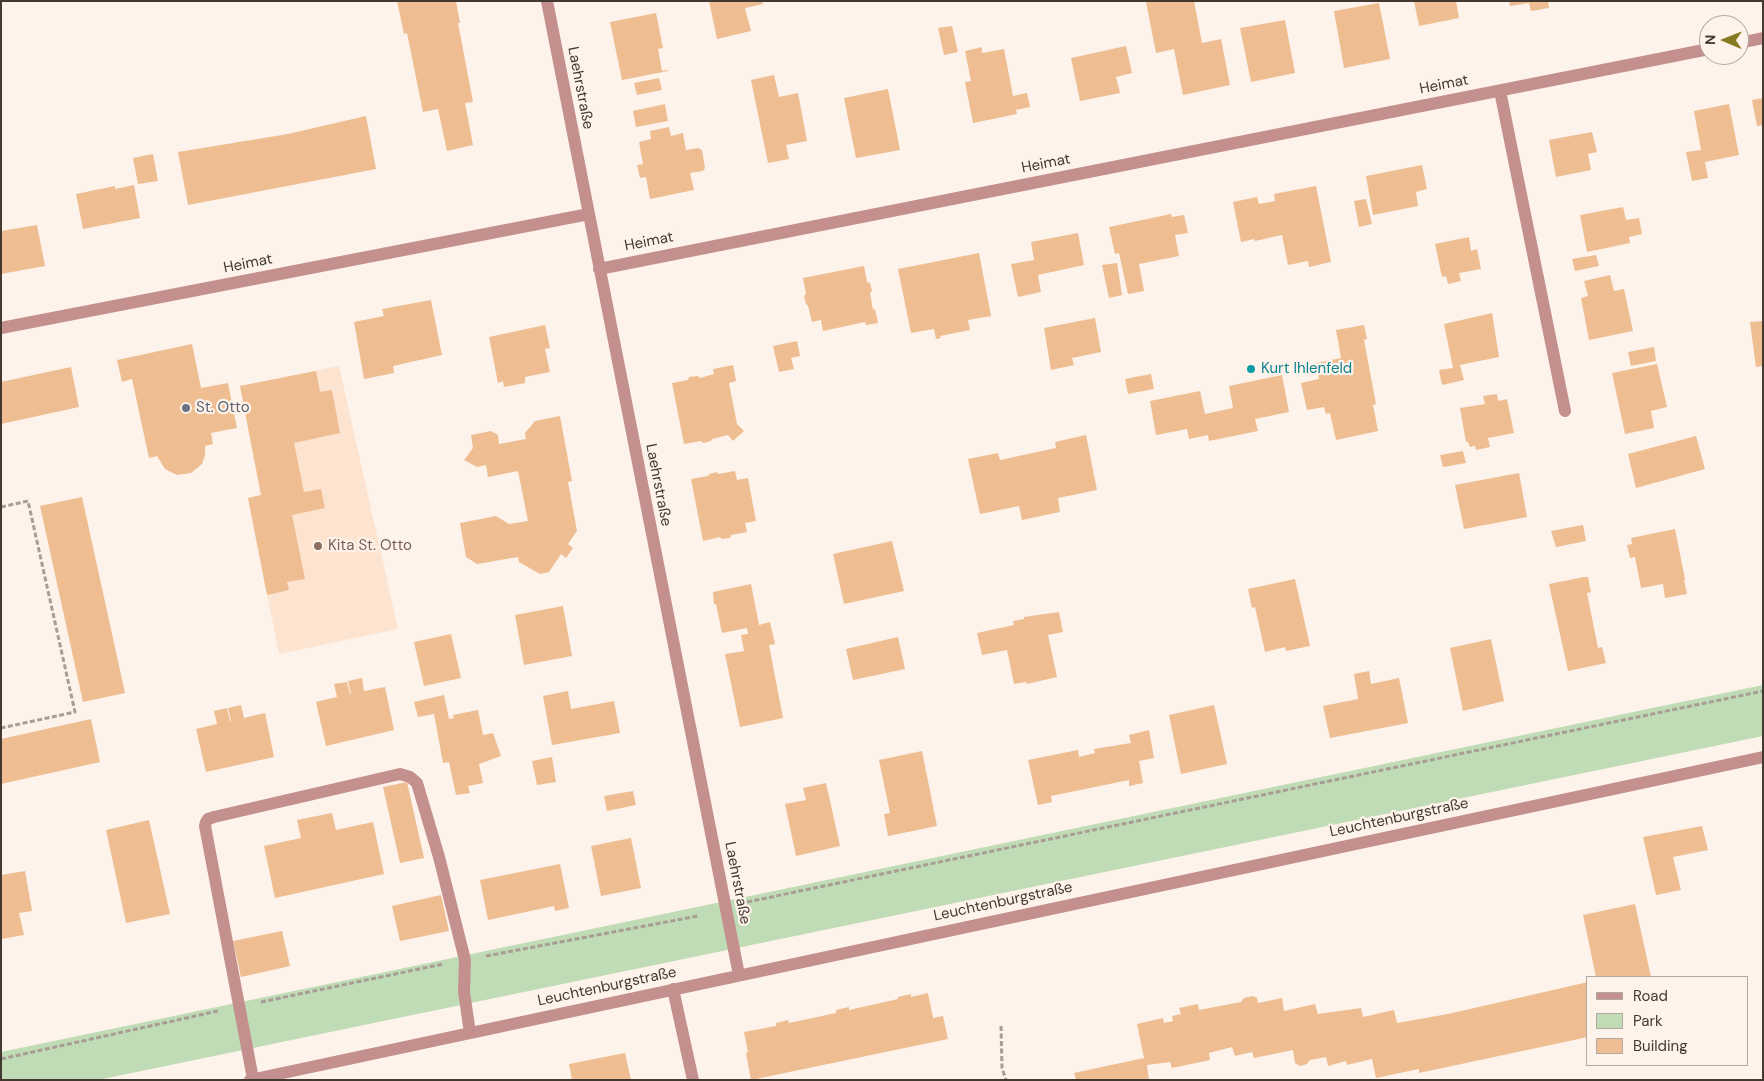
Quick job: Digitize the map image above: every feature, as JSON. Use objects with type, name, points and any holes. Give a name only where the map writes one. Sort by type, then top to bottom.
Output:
[{"type":"street","name":"Laehrstraße","points":[[547,1],[738,975]]},
{"type":"street","points":[[1749,41],[1763,38]]},
{"type":"street","name":"Heimat","points":[[599,269],[1699,51]]},
{"type":"street","points":[[1500,91],[1565,410]]},
{"type":"street","name":"Heimat","points":[[1,328],[588,214]]},
{"type":"street","name":"Leuchtenburgstraße","points":[[252,1080],[1763,756]]},
{"type":"street","points":[[252,1080],[206,822],[214,817],[400,774],[410,777],[417,783],[439,857],[465,960],[464,992],[470,1033]]},
{"type":"street","points":[[673,990],[692,1080]]},
{"type":"path","points":[[1,508],[28,502],[75,712],[1,728]]},
{"type":"path","points":[[747,902],[1763,691]]},
{"type":"path","points":[[1,1059],[240,1006],[465,960],[698,916]]},
{"type":"path","points":[[1001,1026],[1002,1068],[1006,1080]]},
{"type":"shaded area","name":"Kita St. Otto","points":[[339,366],[398,629],[279,654],[248,498],[261,495],[240,386]]},
{"type":"green space","points":[[1763,685],[1763,736],[98,1080],[1,1080],[1,1052]]},
{"type":"building","points":[[397,1],[456,1],[460,23],[458,23],[473,102],[465,103],[473,145],[447,151],[438,109],[423,112],[407,33],[404,34]]},
{"type":"building","points":[[709,1],[762,1],[763,4],[745,8],[751,31],[717,39]]},
{"type":"building","points":[[1194,1],[1202,43],[1221,39],[1230,85],[1183,95],[1174,49],[1156,53],[1146,2]]},
{"type":"building","points":[[1414,1],[1456,1],[1459,18],[1419,26]]},
{"type":"building","points":[[1509,1],[1548,1],[1549,8],[1531,11],[1529,3],[1510,6]]},
{"type":"building","points":[[1379,3],[1390,59],[1344,68],[1334,11]]},
{"type":"building","points":[[656,13],[663,48],[658,49],[662,71],[668,71],[622,80],[610,22]]},
{"type":"building","points":[[1285,20],[1295,73],[1251,82],[1240,28]]},
{"type":"building","points":[[952,26],[958,52],[944,55],[938,28]]},
{"type":"building","points":[[1126,46],[1132,73],[1116,77],[1120,93],[1080,101],[1071,58]]},
{"type":"building","points":[[982,47],[982,53],[1004,49],[1013,96],[1027,93],[1030,107],[1016,110],[1017,114],[973,123],[965,82],[971,81],[965,51]]},
{"type":"building","points":[[774,75],[779,97],[798,93],[807,141],[786,145],[789,159],[768,163],[751,80]]},
{"type":"building","points":[[659,78],[662,90],[637,95],[634,83]]},
{"type":"building","points":[[888,89],[900,150],[856,158],[844,98]]},
{"type":"building","points":[[1763,98],[1763,125],[1757,126],[1752,100]]},
{"type":"building","points":[[665,104],[668,121],[636,127],[633,111]]},
{"type":"building","points":[[1729,104],[1739,155],[1705,162],[1708,178],[1692,181],[1686,152],[1701,150],[1694,111]]},
{"type":"building","points":[[366,116],[376,169],[188,205],[178,152],[288,134]]},
{"type":"building","points":[[669,127],[671,136],[683,133],[686,150],[698,148],[702,150],[705,168],[703,171],[690,173],[694,190],[650,199],[646,177],[640,178],[637,165],[643,164],[639,142],[651,139],[650,131]]},
{"type":"building","points":[[1592,132],[1597,152],[1588,154],[1591,170],[1556,177],[1549,140]]},
{"type":"building","points":[[153,154],[158,181],[138,184],[133,158]]},
{"type":"building","points":[[1422,165],[1427,189],[1416,192],[1418,206],[1373,215],[1366,176]]},
{"type":"building","points":[[134,185],[140,218],[83,229],[76,194],[115,186],[115,189]]},
{"type":"building","points":[[1316,186],[1331,262],[1309,267],[1308,261],[1288,265],[1282,235],[1241,242],[1233,202],[1257,197],[1259,204],[1275,201],[1274,194]]},
{"type":"building","points":[[1366,199],[1372,224],[1359,227],[1354,201]]},
{"type":"building","points":[[1623,207],[1626,220],[1639,218],[1642,234],[1629,237],[1630,243],[1587,252],[1580,215]]},
{"type":"building","points":[[1171,214],[1172,217],[1184,215],[1188,233],[1175,235],[1179,256],[1139,264],[1144,291],[1128,294],[1119,253],[1115,254],[1109,227]]},
{"type":"building","points":[[37,225],[45,266],[1,274],[1,231]]},
{"type":"building","points":[[1078,233],[1084,265],[1038,275],[1041,292],[1018,297],[1011,264],[1034,260],[1031,242]]},
{"type":"building","points":[[1469,237],[1471,251],[1477,249],[1481,269],[1459,273],[1461,281],[1448,284],[1446,276],[1442,277],[1435,244]]},
{"type":"building","points":[[979,253],[991,316],[968,320],[970,330],[940,336],[941,338],[936,339],[934,329],[911,333],[898,269]]},
{"type":"building","points":[[1596,255],[1599,266],[1575,271],[1572,259]]},
{"type":"building","points":[[1117,263],[1122,295],[1109,298],[1102,265]]},
{"type":"building","points":[[864,266],[867,282],[870,283],[872,291],[870,293],[873,310],[875,309],[878,323],[866,325],[865,322],[823,331],[821,320],[812,322],[804,296],[806,294],[803,278]]},
{"type":"building","points":[[1610,275],[1614,291],[1624,289],[1633,331],[1589,340],[1581,298],[1588,296],[1584,281]]},
{"type":"building","points":[[431,300],[442,355],[393,366],[394,373],[364,379],[354,322],[384,316],[382,309]]},
{"type":"building","points":[[1492,313],[1499,357],[1460,365],[1464,380],[1442,385],[1439,370],[1453,368],[1444,324]]},
{"type":"building","points":[[1095,318],[1101,352],[1072,358],[1074,365],[1051,370],[1044,328]]},
{"type":"building","points":[[1763,321],[1763,366],[1756,367],[1750,322]]},
{"type":"building","points":[[545,325],[550,348],[545,349],[550,372],[525,377],[525,383],[504,387],[503,381],[498,383],[489,337]]},
{"type":"building","points":[[1364,325],[1367,339],[1364,340],[1376,404],[1373,405],[1378,431],[1336,440],[1330,413],[1326,414],[1324,407],[1307,410],[1301,383],[1319,379],[1316,363],[1341,358],[1336,330]]},
{"type":"building","points":[[797,341],[800,356],[791,358],[794,369],[779,372],[773,346]]},
{"type":"building","name":"St. Otto","points":[[192,344],[201,388],[228,383],[237,428],[211,433],[213,444],[205,446],[202,464],[191,473],[177,475],[165,469],[157,456],[149,458],[132,379],[122,382],[117,360]]},
{"type":"building","points":[[1654,347],[1656,361],[1631,366],[1628,352]]},
{"type":"building","points":[[1657,364],[1667,407],[1651,411],[1654,428],[1625,434],[1612,373]]},
{"type":"building","points":[[733,365],[736,381],[729,383],[737,424],[744,431],[733,441],[728,435],[703,443],[701,441],[684,444],[672,383],[688,380],[689,377],[698,376],[700,378],[714,374],[713,369]]},
{"type":"building","points":[[71,367],[79,407],[1,424],[1,382]]},
{"type":"building","points":[[316,371],[320,392],[332,390],[340,433],[294,443],[304,492],[321,489],[325,508],[292,515],[305,579],[287,582],[289,590],[267,595],[248,498],[261,495],[240,386]]},
{"type":"building","points":[[1151,374],[1154,389],[1128,394],[1125,379]]},
{"type":"building","points":[[1282,375],[1289,412],[1255,419],[1258,431],[1209,441],[1208,435],[1189,439],[1187,429],[1156,435],[1150,401],[1200,391],[1205,414],[1233,408],[1229,386]]},
{"type":"building","points":[[1497,394],[1498,401],[1507,399],[1514,433],[1488,438],[1490,447],[1476,450],[1475,446],[1470,447],[1468,442],[1466,442],[1460,408],[1485,404],[1483,396]]},
{"type":"building","points":[[560,416],[572,481],[568,482],[577,531],[568,544],[573,548],[566,558],[561,554],[549,572],[540,574],[519,562],[518,557],[477,564],[466,557],[460,523],[496,516],[509,524],[528,521],[518,471],[488,477],[486,465],[477,467],[464,460],[473,448],[471,435],[491,431],[498,435],[499,444],[526,439],[525,433],[535,421]]},
{"type":"building","points":[[1086,435],[1097,490],[1058,498],[1060,512],[1022,520],[1019,506],[980,514],[968,459],[998,453],[1000,460],[1056,448],[1055,442]]},
{"type":"building","points":[[1696,436],[1705,469],[1636,488],[1628,454]]},
{"type":"building","points":[[1463,451],[1466,463],[1443,467],[1440,455]]},
{"type":"building","points":[[735,471],[737,480],[748,478],[756,521],[745,523],[747,532],[731,535],[730,538],[722,539],[720,537],[703,541],[691,479],[708,476],[717,472],[718,474]]},
{"type":"building","points":[[1519,473],[1527,517],[1464,529],[1455,485]]},
{"type":"building","points":[[82,497],[125,693],[83,702],[40,506]]},
{"type":"building","points":[[1583,525],[1586,541],[1556,547],[1551,531]]},
{"type":"building","points":[[1675,529],[1687,594],[1665,598],[1663,584],[1641,588],[1635,557],[1630,558],[1627,545],[1632,544],[1631,538]]},
{"type":"building","points":[[892,541],[904,591],[844,604],[833,554]]},
{"type":"building","points":[[1588,577],[1591,592],[1587,593],[1598,648],[1602,647],[1606,663],[1568,671],[1549,584]]},
{"type":"building","points":[[1295,579],[1310,646],[1286,651],[1285,647],[1265,652],[1255,607],[1252,608],[1248,589]]},
{"type":"building","points":[[751,584],[759,625],[770,622],[775,644],[769,645],[783,718],[740,727],[725,654],[744,651],[741,635],[748,634],[747,628],[722,633],[716,604],[714,604],[713,592]]},
{"type":"building","points":[[563,606],[572,656],[524,665],[515,615]]},
{"type":"building","points":[[1059,612],[1063,632],[1048,635],[1057,677],[1027,684],[1026,682],[1014,684],[1007,650],[982,655],[977,633],[1014,625],[1013,621],[1024,619],[1024,617]]},
{"type":"building","points":[[451,634],[461,678],[424,686],[414,642]]},
{"type":"building","points":[[898,637],[905,669],[853,680],[846,649]]},
{"type":"building","points":[[1491,639],[1504,701],[1463,711],[1450,648]]},
{"type":"building","points":[[1369,671],[1371,684],[1399,678],[1408,723],[1330,738],[1323,706],[1358,699],[1354,674]]},
{"type":"building","points":[[362,678],[364,691],[385,687],[394,730],[326,746],[316,702],[337,697],[334,684],[347,682],[351,694],[348,681]]},
{"type":"building","points":[[568,691],[571,709],[614,701],[620,733],[552,745],[543,696]]},
{"type":"building","points":[[444,695],[449,719],[454,718],[453,715],[478,710],[483,735],[493,733],[501,756],[479,764],[483,783],[468,786],[470,793],[456,795],[449,762],[443,763],[434,714],[418,717],[414,702]]},
{"type":"building","points":[[241,705],[244,718],[265,713],[274,757],[206,772],[196,729],[217,724],[214,711],[227,708],[231,721],[228,708]]},
{"type":"building","points":[[1214,705],[1227,764],[1181,774],[1169,715]]},
{"type":"building","points":[[91,719],[100,762],[1,784],[1,739]]},
{"type":"building","points":[[1149,730],[1154,758],[1139,761],[1143,783],[1129,786],[1129,780],[1051,796],[1052,802],[1038,805],[1028,760],[1078,750],[1079,757],[1095,753],[1094,749],[1131,743],[1129,735]]},
{"type":"building","points":[[922,751],[937,826],[888,836],[884,814],[890,813],[879,760]]},
{"type":"building","points":[[552,757],[556,782],[537,785],[532,761]]},
{"type":"building","points":[[407,782],[424,858],[400,863],[383,787]]},
{"type":"building","points":[[826,783],[840,846],[796,856],[785,804],[806,800],[803,788]]},
{"type":"building","points":[[633,791],[636,805],[607,811],[604,796]]},
{"type":"building","points":[[332,813],[336,830],[373,822],[384,874],[275,898],[264,846],[301,838],[297,820]]},
{"type":"building","points":[[149,820],[170,914],[126,923],[106,830]]},
{"type":"building","points":[[1702,826],[1708,850],[1673,857],[1681,890],[1656,895],[1643,837]]},
{"type":"building","points":[[631,838],[641,888],[601,896],[591,846]]},
{"type":"building","points":[[560,864],[569,908],[555,911],[554,906],[488,920],[480,880]]},
{"type":"building","points":[[25,871],[32,911],[19,913],[24,935],[1,939],[1,875]]},
{"type":"building","points":[[441,895],[449,931],[400,941],[392,906]]},
{"type":"building","points":[[1635,904],[1651,976],[1596,976],[1583,915]]},
{"type":"building","points":[[282,931],[290,966],[241,977],[233,941]]},
{"type":"building","points":[[1586,982],[1586,1037],[1419,1073],[1419,1069],[1376,1078],[1372,1059],[1347,1065],[1346,1061],[1328,1066],[1326,1057],[1310,1060],[1307,1064],[1300,1066],[1295,1063],[1293,1050],[1254,1058],[1252,1052],[1235,1056],[1232,1047],[1209,1053],[1210,1060],[1172,1068],[1170,1062],[1147,1065],[1149,1080],[1076,1080],[1074,1073],[1144,1058],[1137,1024],[1163,1018],[1164,1023],[1173,1021],[1172,1016],[1181,1014],[1179,1008],[1198,1004],[1199,1010],[1241,1002],[1244,998],[1253,996],[1257,998],[1258,1003],[1282,998],[1284,1011],[1315,1004],[1318,1014],[1361,1008],[1363,1017],[1394,1010],[1397,1023],[1448,1014]]},
{"type":"building","points":[[928,993],[933,1018],[943,1016],[948,1039],[751,1080],[744,1032],[776,1026],[776,1023],[788,1020],[789,1023],[836,1013],[836,1010],[849,1007],[849,1010],[898,999],[898,997],[911,994],[911,997]]},
{"type":"building","points":[[625,1053],[631,1080],[572,1080],[569,1064]]},
{"type":"place","name":"Kurt Ihlenfeld","points":[[1251,369]]},
{"type":"place","name":"St. Otto","points":[[186,408]]},
{"type":"place","name":"Kita St. Otto","points":[[318,546]]}]
